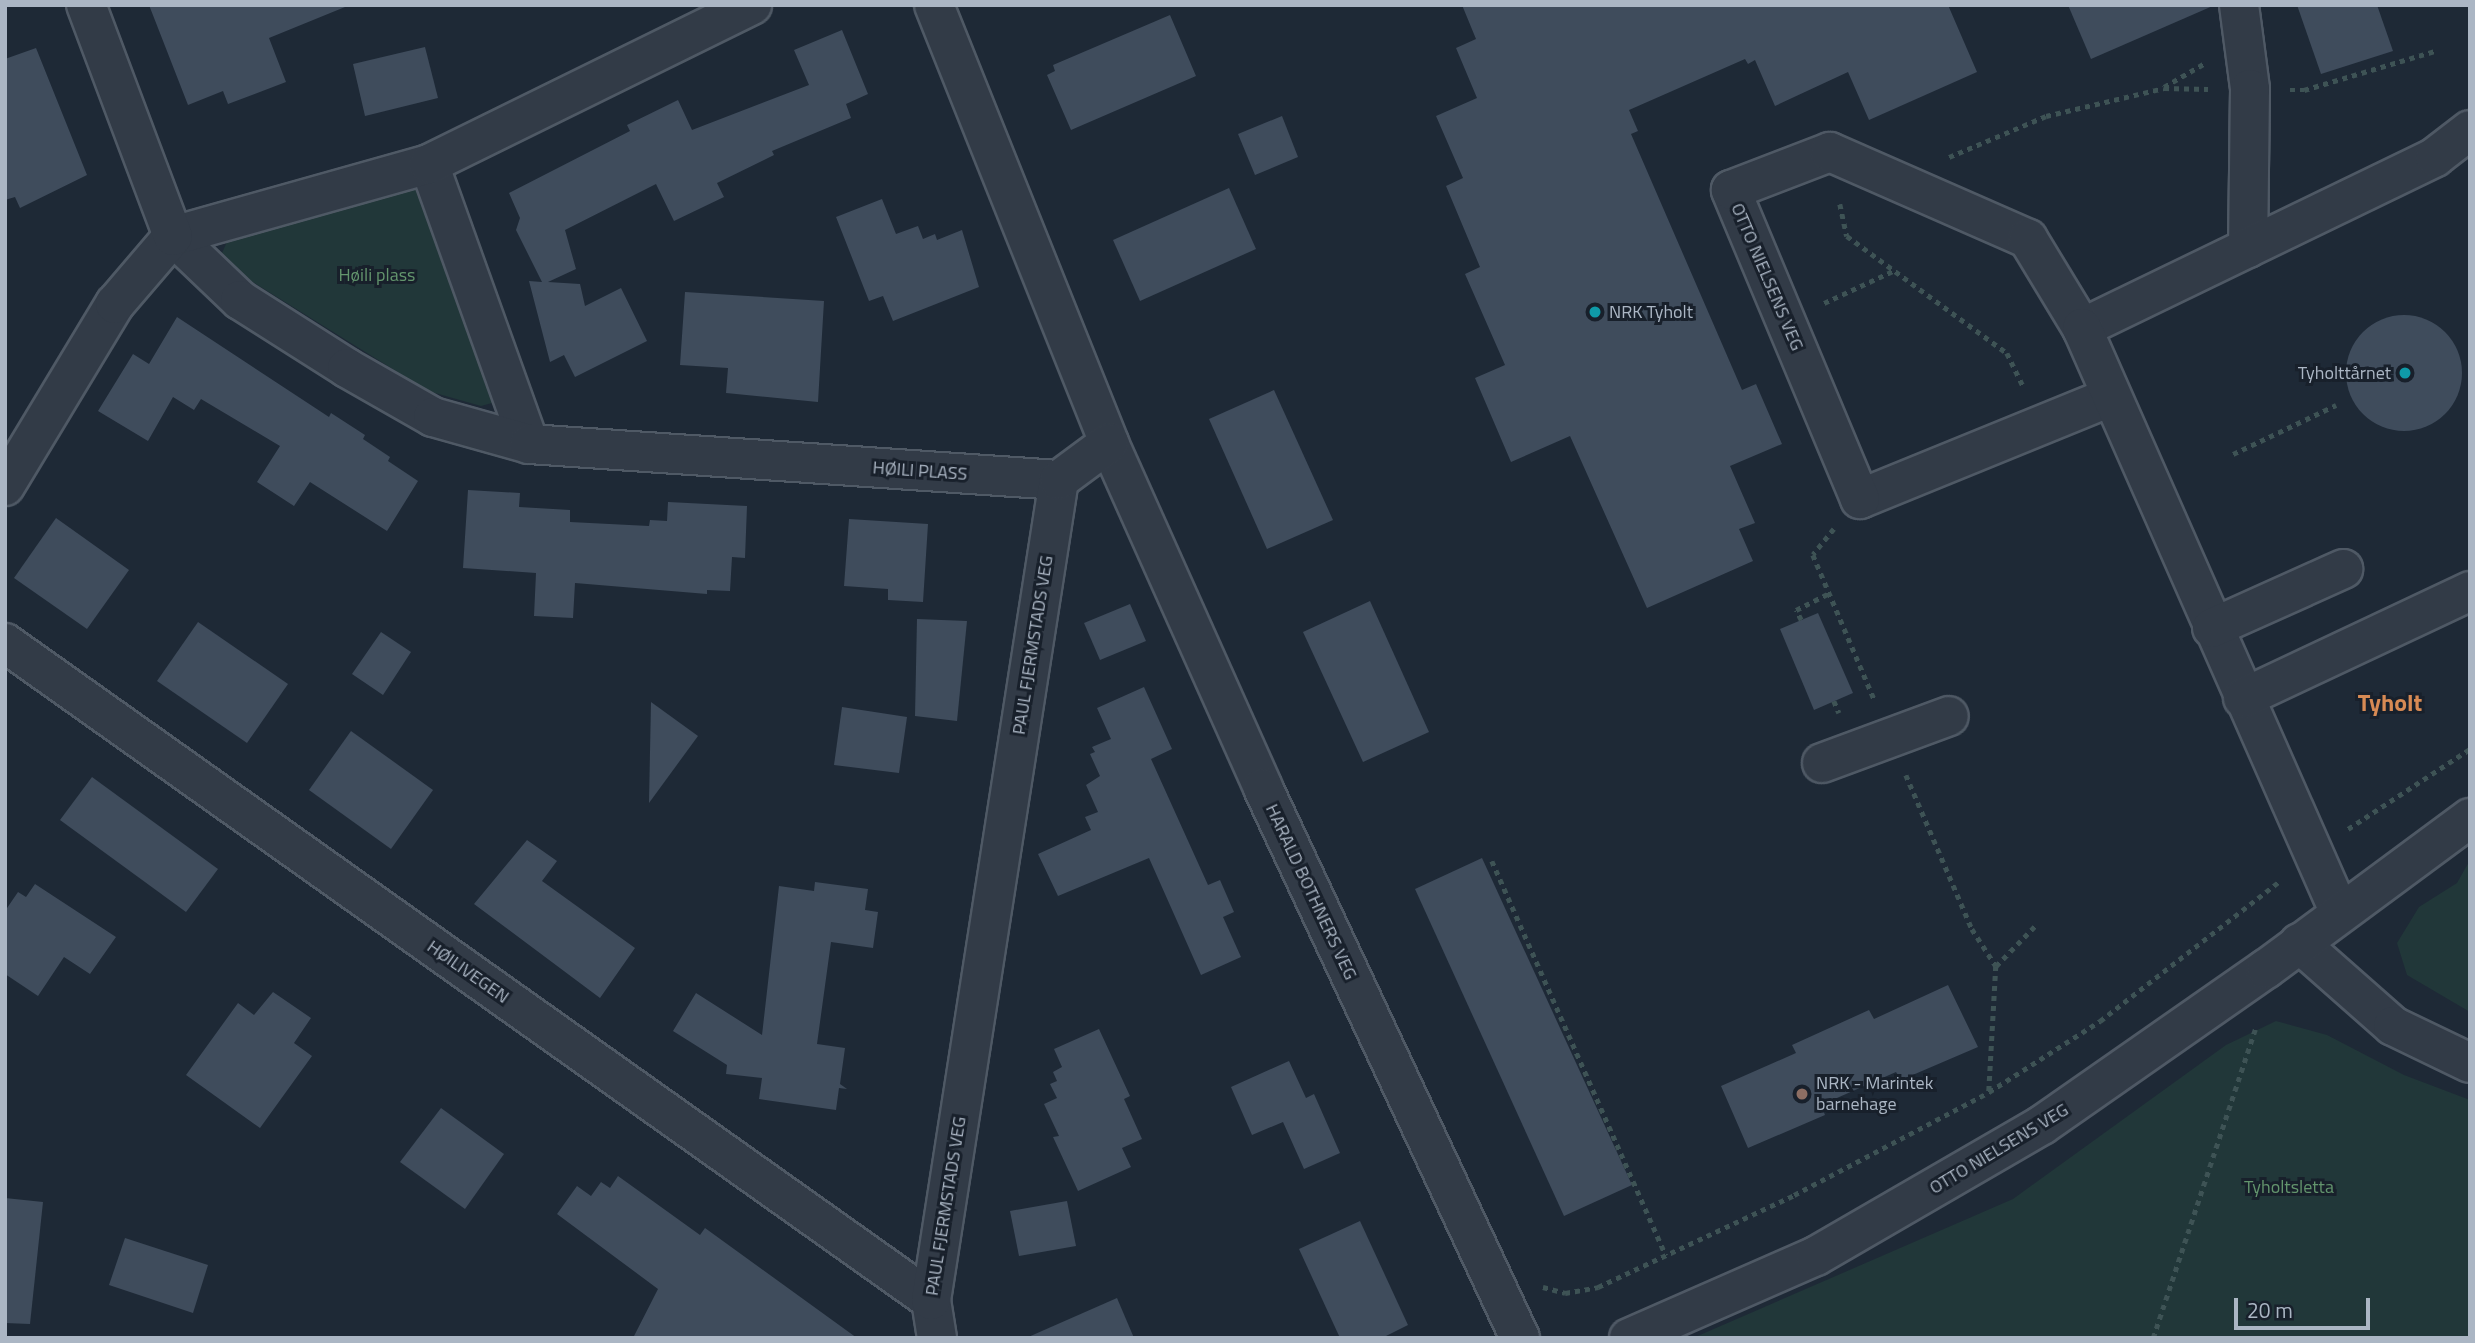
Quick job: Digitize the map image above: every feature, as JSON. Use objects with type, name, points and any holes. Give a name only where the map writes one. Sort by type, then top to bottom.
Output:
[{"type":"street","points":[[86,5],[173,236]]},
{"type":"street","points":[[5,486],[114,304],[173,236],[429,164],[752,5]]},
{"type":"street","points":[[934,5],[1109,443],[1059,480]]},
{"type":"street","points":[[2239,5],[2250,89],[2248,248]]},
{"type":"street","points":[[2082,328],[2435,157],[2470,130]]},
{"type":"street","points":[[1830,152],[2028,239],[2082,328],[2109,397],[2339,911]]},
{"type":"street","name":"OTTO NIELSENS VEG","points":[[1830,152],[1731,190],[1860,499],[2109,397]]},
{"type":"street","points":[[429,164],[529,444]]},
{"type":"street","name":"HØILI PLASS","points":[[173,236],[240,300],[347,368],[433,417],[529,444],[1059,480]]},
{"type":"street","name":"HARALD BOTHNERS VEG","points":[[1109,443],[1488,1275],[1520,1338]]},
{"type":"street","name":"PAUL FJERMSTADS VEG","points":[[937,1338],[931,1300],[1059,480]]},
{"type":"street","points":[[2212,628],[2343,569]]},
{"type":"street","points":[[2243,698],[2470,591]]},
{"type":"street","name":"HØILIVEGEN","points":[[5,643],[931,1300]]},
{"type":"street","points":[[1822,763],[1949,716]]},
{"type":"street","name":"OTTO NIELSENS VEG","points":[[1629,1338],[1816,1256],[2042,1125],[2470,818]]},
{"type":"street","points":[[2299,943],[2393,1026],[2470,1063]]},
{"type":"path","points":[[1893,181],[2046,116],[2164,88],[2304,90],[2435,51]]},
{"type":"path","points":[[1830,152],[1847,236],[2007,353],[2040,425]]},
{"type":"path","points":[[1786,321],[1893,271]]},
{"type":"path","points":[[2233,454],[2336,405]]},
{"type":"path","points":[[1801,620],[1796,610],[1829,593]]},
{"type":"path","points":[[1488,1275],[1565,1293],[1598,1287],[1794,1195],[1989,1092],[2099,1021],[2313,856],[2470,749]]},
{"type":"path","points":[[1492,862],[1666,1255]]},
{"type":"path","points":[[1997,966],[2035,926]]},
{"type":"path","points":[[1972,929],[1997,966],[1989,1092]]},
{"type":"path","points":[[2153,1338],[2259,1017]]},
{"type":"green space","name":"Høili plass","points":[[414,189],[429,196],[499,401],[481,406],[428,391],[251,281],[222,253],[230,235]]},
{"type":"green space","points":[[2470,860],[2470,1012],[2407,975],[2397,943],[2419,907],[2457,883]]},
{"type":"green space","name":"Tyholtsletta","points":[[2276,1021],[2327,1035],[2404,1075],[2470,1100],[2470,1338],[1693,1338],[2013,1199],[2226,1045]]},
{"type":"building","points":[[149,5],[345,7],[269,38],[286,82],[228,104],[223,91],[188,105]]},
{"type":"building","name":"NRK Tyholt","points":[[1462,5],[1948,5],[1977,72],[1869,120],[1848,72],[1775,106],[1755,60],[1748,64],[1745,59],[1629,110],[1638,131],[1631,134],[1742,390],[1756,384],[1782,444],[1730,466],[1755,523],[1739,529],[1753,561],[1647,608],[1570,436],[1511,462],[1475,378],[1505,365],[1465,274],[1480,267],[1446,186],[1463,178],[1436,116],[1477,98],[1456,48],[1476,39]]},
{"type":"building","points":[[2068,5],[2215,5],[2091,59]]},
{"type":"building","points":[[2297,5],[2377,5],[2393,51],[2321,74]]},
{"type":"building","points":[[1170,15],[1196,76],[1071,130],[1047,75],[1055,71],[1053,65]]},
{"type":"building","points":[[842,30],[868,94],[846,104],[851,118],[772,151],[774,155],[717,183],[724,197],[674,221],[656,184],[565,230],[576,269],[548,282],[580,284],[585,306],[621,288],[647,341],[575,377],[564,355],[550,362],[529,281],[542,282],[516,230],[520,218],[509,193],[630,131],[627,125],[678,100],[692,130],[809,85],[794,50]]},
{"type":"building","points":[[425,47],[438,98],[365,116],[353,64]]},
{"type":"building","points":[[36,48],[87,175],[20,208],[15,197],[5,200],[5,59]]},
{"type":"building","points":[[1282,116],[1298,157],[1255,175],[1238,134]]},
{"type":"building","points":[[1229,188],[1256,249],[1140,301],[1113,240]]},
{"type":"building","points":[[882,199],[896,234],[918,226],[923,239],[935,234],[937,240],[962,230],[979,287],[893,321],[883,296],[869,301],[836,217]]},
{"type":"building","points":[[685,292],[824,301],[818,402],[726,393],[728,368],[680,365]]},
{"type":"building","points":[[2404,315],[2426,319],[2445,332],[2458,351],[2462,373],[2458,395],[2445,414],[2426,427],[2404,431],[2382,427],[2363,414],[2350,395],[2346,373],[2350,351],[2363,332],[2382,319]]},
{"type":"building","points":[[177,317],[329,417],[331,413],[365,435],[363,439],[390,457],[388,461],[418,481],[387,531],[310,482],[294,506],[257,482],[280,446],[201,399],[194,410],[173,397],[148,441],[98,411],[133,354],[149,364]]},
{"type":"building","points":[[1274,390],[1333,520],[1267,549],[1209,419]]},
{"type":"building","points":[[468,490],[520,493],[519,507],[570,510],[570,522],[649,526],[650,520],[667,521],[668,502],[747,506],[745,558],[732,557],[730,591],[707,590],[707,594],[575,583],[573,618],[534,616],[536,573],[463,568]]},
{"type":"building","points":[[56,518],[129,570],[87,629],[14,578]]},
{"type":"building","points":[[849,519],[928,524],[923,602],[888,600],[888,589],[844,586]]},
{"type":"building","points":[[1370,601],[1429,732],[1363,762],[1303,632]]},
{"type":"building","points":[[1130,604],[1146,641],[1100,660],[1084,623]]},
{"type":"building","points":[[1818,613],[1853,693],[1814,710],[1780,629]]},
{"type":"building","points":[[917,619],[967,621],[957,721],[915,716]]},
{"type":"building","points":[[198,622],[288,684],[247,743],[157,681]]},
{"type":"building","points":[[381,632],[411,652],[383,695],[352,674]]},
{"type":"building","points":[[1144,687],[1172,749],[1151,759],[1208,885],[1220,880],[1234,912],[1223,917],[1241,957],[1201,975],[1149,858],[1058,896],[1038,854],[1091,830],[1085,817],[1098,812],[1086,785],[1100,776],[1090,754],[1095,752],[1092,747],[1111,739],[1097,708]]},
{"type":"building","points":[[651,702],[698,736],[649,803]]},
{"type":"building","points":[[842,707],[907,717],[899,773],[834,765]]},
{"type":"building","points":[[351,731],[433,790],[391,849],[309,790]]},
{"type":"building","points":[[92,777],[218,869],[186,912],[60,820]]},
{"type":"building","points":[[527,840],[557,861],[542,881],[635,948],[600,998],[474,904]]},
{"type":"building","points":[[1482,858],[1632,1185],[1564,1216],[1415,889]]},
{"type":"building","points":[[815,882],[868,889],[865,910],[878,912],[873,948],[831,942],[817,1044],[845,1048],[840,1084],[847,1089],[839,1088],[836,1110],[759,1099],[762,1078],[726,1074],[727,1065],[673,1031],[696,993],[762,1035],[779,886],[814,891]]},
{"type":"building","points":[[35,884],[116,937],[90,974],[64,957],[38,996],[5,974],[5,911],[18,892],[26,897]]},
{"type":"building","points":[[1948,985],[1978,1047],[1901,1080],[1896,1072],[1821,1105],[1825,1115],[1748,1148],[1721,1086],[1796,1053],[1792,1045],[1869,1010],[1874,1019]]},
{"type":"building","points":[[273,992],[311,1018],[294,1043],[312,1056],[260,1128],[186,1075],[238,1003],[254,1015]]},
{"type":"building","points":[[1099,1029],[1130,1096],[1124,1099],[1142,1139],[1122,1148],[1131,1167],[1078,1191],[1053,1137],[1059,1136],[1044,1104],[1057,1098],[1050,1084],[1057,1081],[1053,1072],[1062,1067],[1054,1049]]},
{"type":"building","points":[[1289,1061],[1306,1098],[1314,1094],[1340,1153],[1304,1169],[1283,1122],[1252,1135],[1231,1087]]},
{"type":"building","points":[[441,1108],[504,1154],[465,1209],[400,1162]]},
{"type":"building","points":[[618,1176],[700,1235],[705,1228],[857,1338],[633,1338],[658,1289],[557,1214],[577,1186],[591,1196],[601,1182],[610,1188]]},
{"type":"building","points":[[5,1198],[43,1202],[30,1324],[5,1323]]},
{"type":"building","points":[[1067,1201],[1076,1246],[1019,1256],[1010,1211]]},
{"type":"building","points":[[1360,1221],[1408,1325],[1382,1338],[1340,1338],[1299,1249]]},
{"type":"building","points":[[125,1238],[208,1265],[193,1313],[109,1285]]},
{"type":"building","points":[[1117,1298],[1134,1338],[1026,1338]]},
{"type":"place","name":"NRK Tyholt","points":[[1595,312]]},
{"type":"place","name":"Tyholttårnet","points":[[2405,373]]},
{"type":"place","name":"NRK - Marintek barnehage","points":[[1802,1094]]},
{"type":"district","name":"Tyholt","points":[[2390,703]]}]
